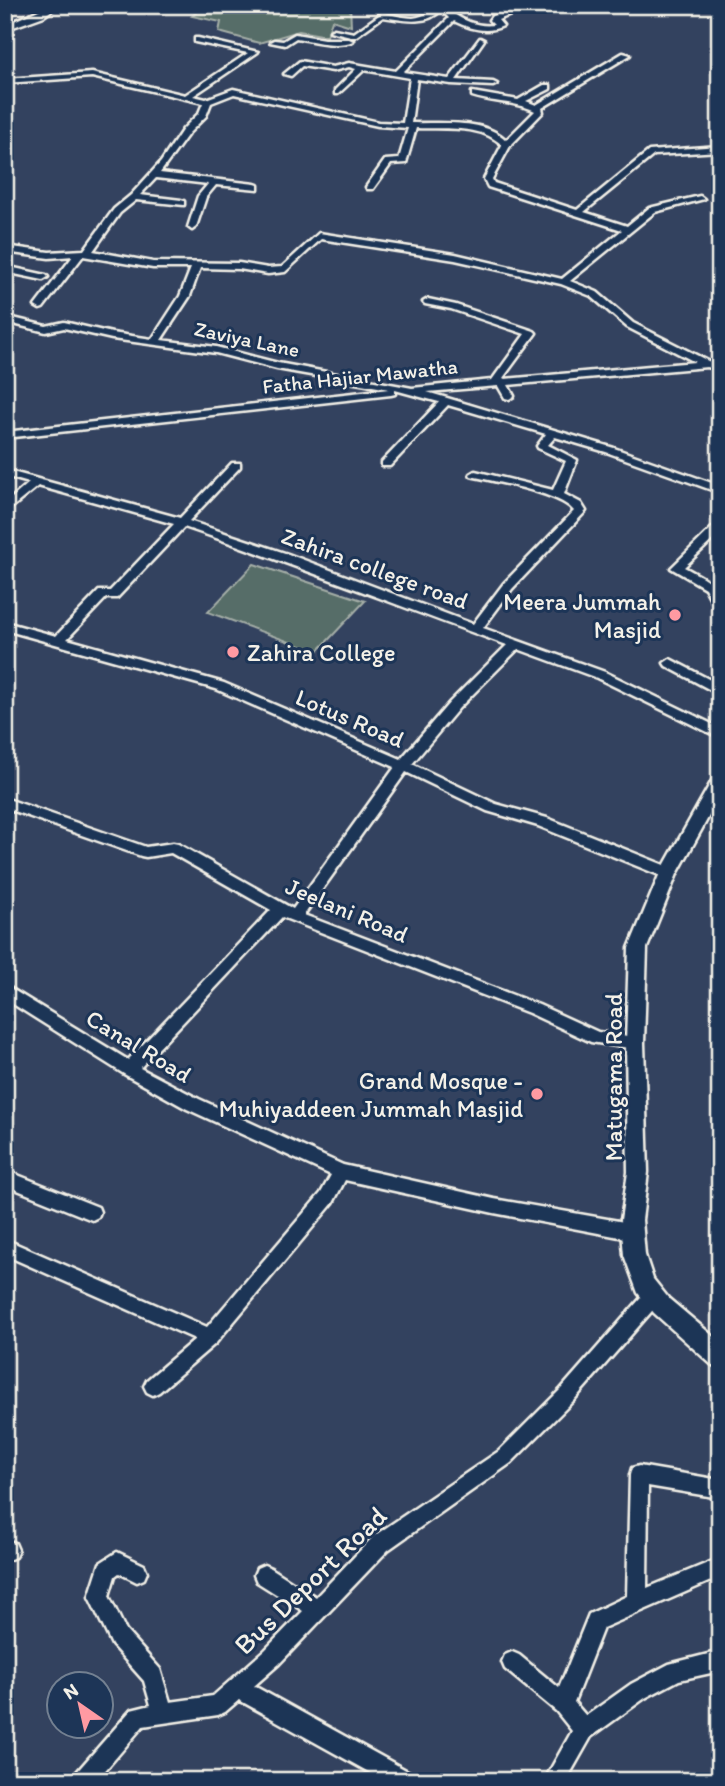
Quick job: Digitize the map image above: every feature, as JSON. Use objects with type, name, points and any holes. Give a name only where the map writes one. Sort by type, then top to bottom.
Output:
[{"type":"main road","name":"Matugama Road","points":[[720,781],[669,873],[638,948],[635,1043],[638,1172],[634,1185],[631,1231],[640,1271],[653,1297],[720,1357]]},
{"type":"street","points":[[7,24],[56,5]]},
{"type":"street","points":[[274,41],[285,43],[295,36],[324,41],[351,41],[382,15],[413,20],[436,13],[466,9],[464,5]]},
{"type":"street","points":[[421,9],[445,12],[479,27],[496,28],[499,26],[493,20],[495,18],[532,5]]},
{"type":"street","points":[[398,73],[445,12]]},
{"type":"street","points":[[334,32],[355,35]]},
{"type":"street","points":[[187,97],[254,52],[198,40]]},
{"type":"street","points":[[451,82],[480,40]]},
{"type":"street","points":[[536,108],[626,55]]},
{"type":"street","points":[[288,74],[300,63],[333,69],[345,64],[451,82],[492,83]]},
{"type":"street","points":[[338,92],[362,67]]},
{"type":"street","points":[[5,81],[92,75],[207,102],[233,91],[378,124],[483,130],[495,135],[506,145]]},
{"type":"street","points":[[370,187],[388,162],[403,161],[410,124],[414,76]]},
{"type":"street","points":[[521,101],[547,87]]},
{"type":"street","points":[[475,94],[486,99],[521,101],[540,112],[506,145],[487,182],[628,229]]},
{"type":"street","points":[[40,306],[117,211],[155,176],[186,131],[203,114],[207,102]]},
{"type":"street","points":[[579,212],[652,153],[720,148]]},
{"type":"street","points":[[155,176],[255,187]]},
{"type":"street","points":[[192,227],[202,196],[214,183]]},
{"type":"street","points":[[134,197],[181,203]]},
{"type":"street","points":[[564,282],[652,210],[700,199]]},
{"type":"street","points":[[5,249],[49,255],[83,254],[153,265],[196,268],[239,266],[268,271],[285,270],[315,237],[324,235],[455,257],[564,282],[594,294],[631,325],[708,364]]},
{"type":"street","points":[[155,342],[185,296],[196,268]]},
{"type":"street","points":[[5,270],[43,277]]},
{"type":"street","points":[[428,302],[453,307],[531,333],[498,381],[509,396]]},
{"type":"street","name":"Zaviya Lane","points":[[5,319],[46,329],[65,325],[216,350],[277,366],[410,390],[610,450],[720,490]]},
{"type":"street","name":"Fatha Hajiar Mawatha","points":[[5,435],[498,381],[708,364],[720,367]]},
{"type":"street","points":[[386,464],[445,402]]},
{"type":"street","points":[[552,433],[542,446],[572,460],[572,466],[557,489],[558,495]]},
{"type":"street","points":[[60,640],[103,594],[113,595],[236,465]]},
{"type":"street","name":"Zahira college road","points":[[5,473],[181,522],[476,628],[601,675],[720,734]]},
{"type":"street","points":[[475,474],[558,495],[577,505],[580,510],[508,586],[476,628]]},
{"type":"street","points":[[5,510],[36,482]]},
{"type":"street","points":[[720,526],[677,568],[709,586],[720,606]]},
{"type":"street","name":"Lotus Road","points":[[5,626],[220,686],[405,766],[492,808],[542,822],[669,873]]},
{"type":"street","points":[[295,918],[350,835],[405,766],[483,674],[517,643]]},
{"type":"street","points":[[670,663],[720,691]]},
{"type":"street","name":"Jeelani Road","points":[[5,803],[146,852],[173,848],[282,908],[295,918],[534,1009],[596,1038],[635,1043]]},
{"type":"street","points":[[129,1069],[282,908]]},
{"type":"street","name":"Canal Road","points":[[5,991],[129,1069],[193,1104],[341,1171],[494,1206],[631,1231]]},
{"type":"street","points":[[153,1385],[210,1337],[327,1198],[341,1171]]},
{"type":"street","points":[[5,1177],[92,1212]]},
{"type":"street","points":[[5,1247],[210,1337]]},
{"type":"street","name":"Bus Deport Road","points":[[82,1781],[138,1717],[218,1705],[318,1609],[380,1543],[505,1457],[567,1395],[653,1297]]},
{"type":"street","points":[[637,1602],[639,1475],[720,1489]]},
{"type":"street","points":[[137,1572],[117,1562],[107,1570],[99,1597],[119,1637],[153,1676],[163,1712]]},
{"type":"street","points":[[563,1704],[596,1621],[720,1567]]},
{"type":"street","points":[[264,1575],[318,1609]]},
{"type":"street","points":[[554,1781],[584,1730],[638,1691],[676,1671],[720,1661]]},
{"type":"street","points":[[512,1662],[563,1704],[584,1730]]},
{"type":"street","points":[[237,1688],[406,1781]]},
{"type":"green space","points":[[206,5],[350,5],[351,26],[332,20],[327,36],[299,31],[259,43],[219,32],[221,22],[192,16]]},
{"type":"green space","points":[[254,564],[365,601],[317,652],[208,612]]},
{"type":"place","name":"Meera Jummah Masjid","points":[[675,615]]},
{"type":"place","name":"Zahira College","points":[[233,652]]},
{"type":"place","name":"Grand Mosque - Muhiyaddeen Jummah Masjid","points":[[537,1094]]}]
